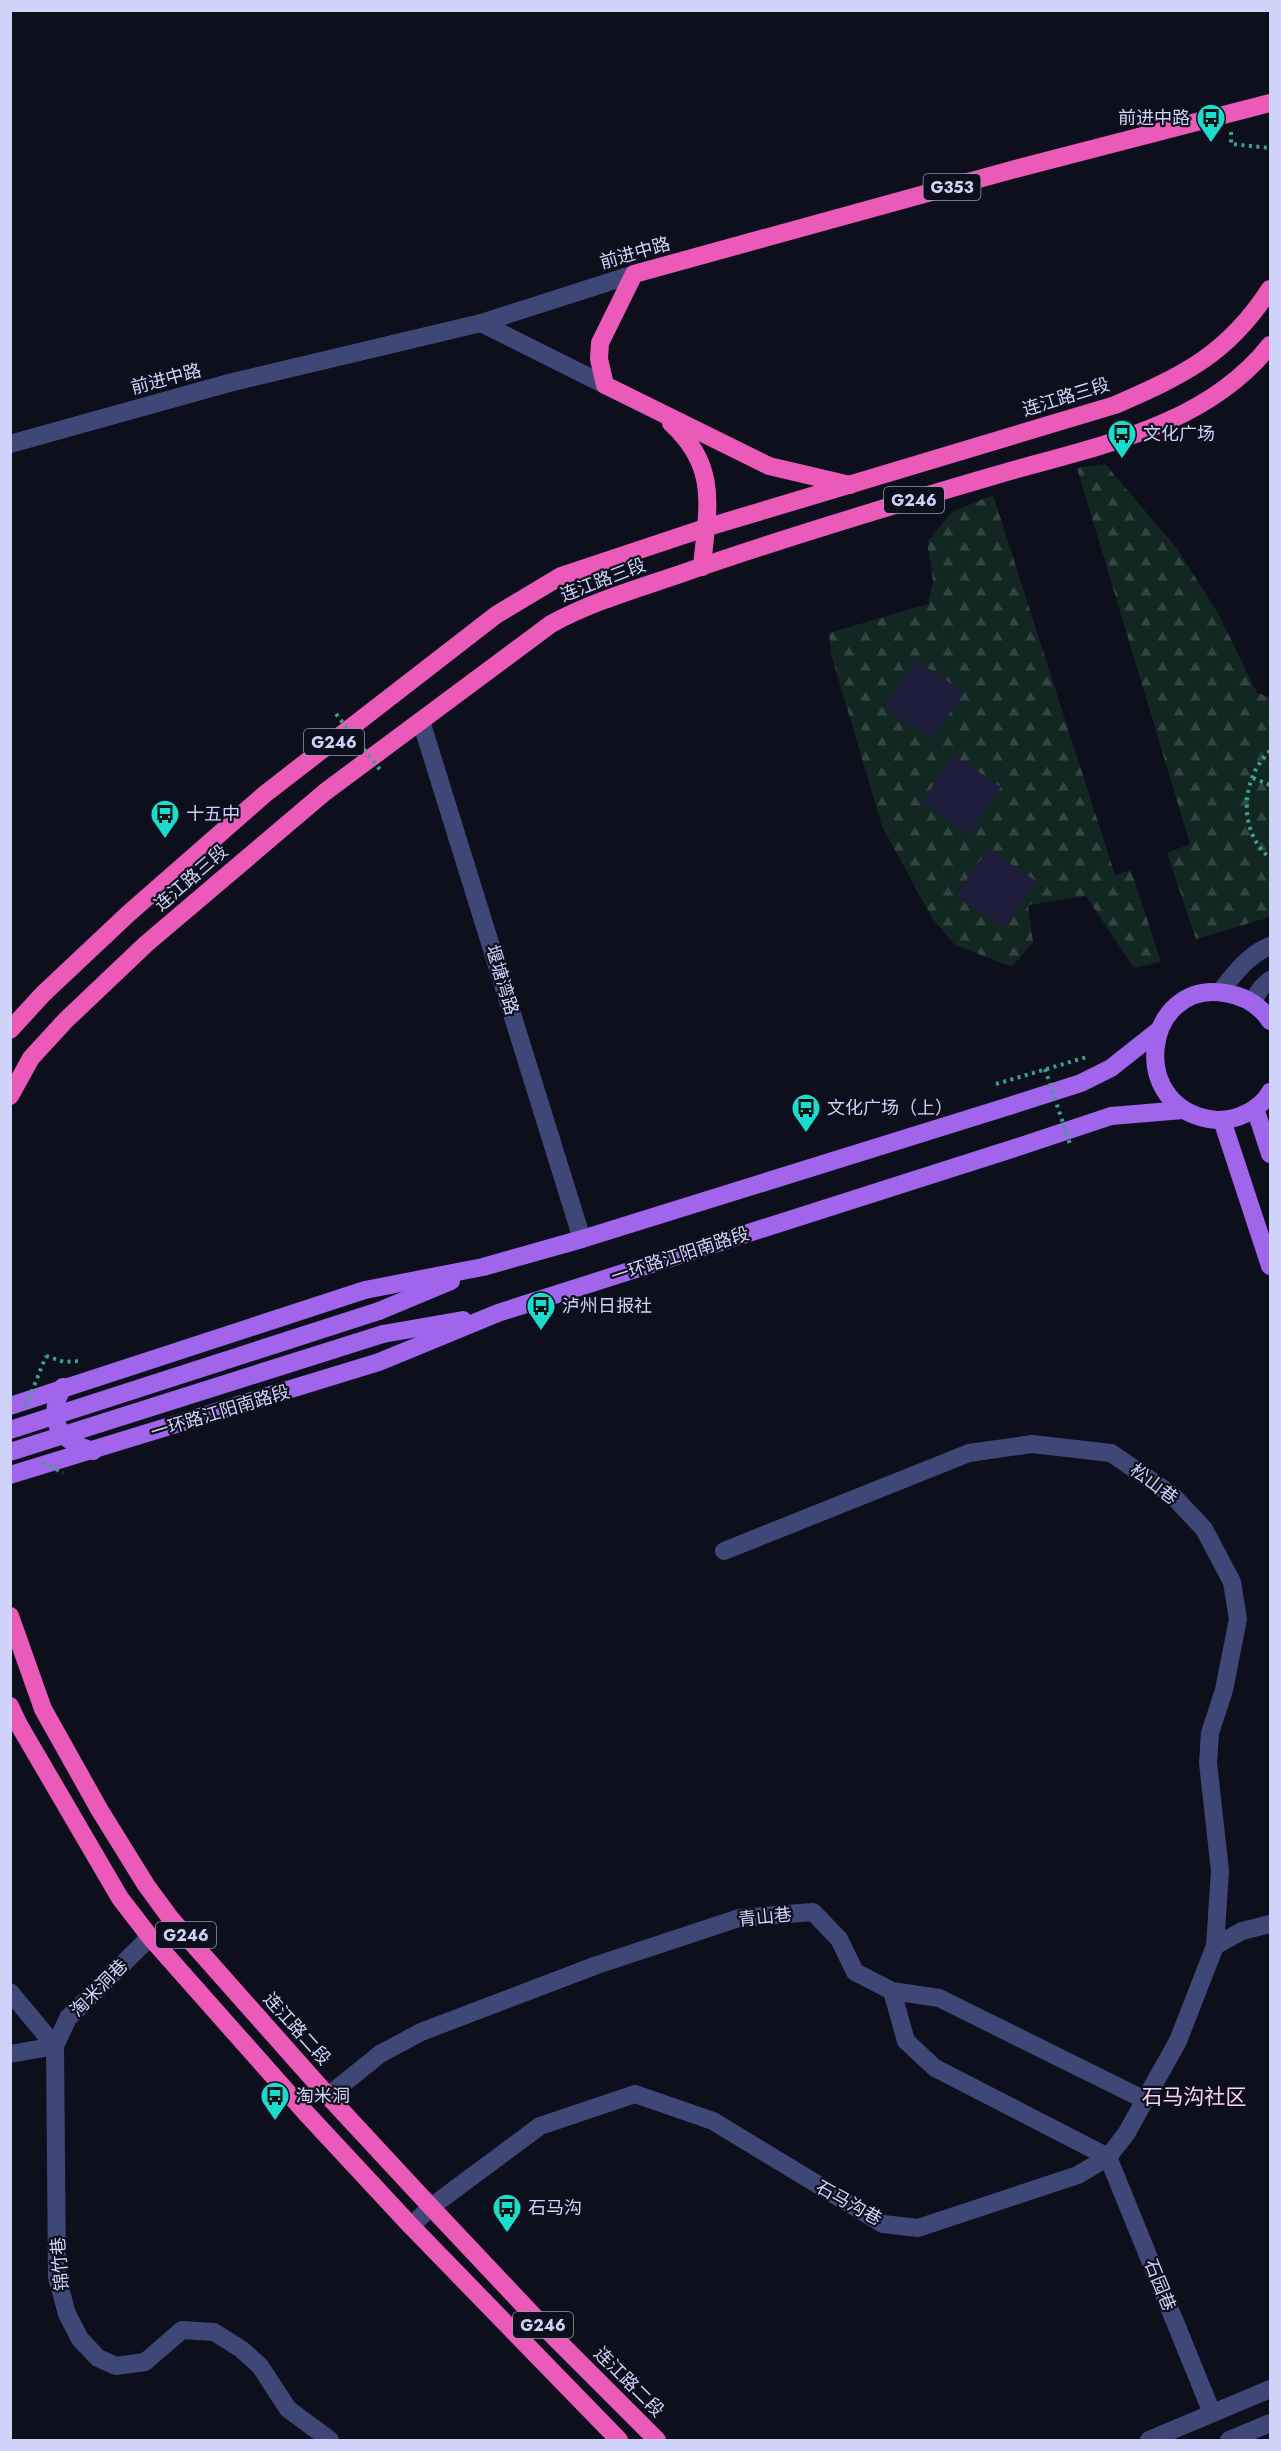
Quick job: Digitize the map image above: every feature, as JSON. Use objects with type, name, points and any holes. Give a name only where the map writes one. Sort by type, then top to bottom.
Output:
[{"type":"highway","name":"前进中路","points":[[634,274],[1019,168],[1270,103]]},
{"type":"highway","points":[[634,274],[600,343],[598,359],[605,385],[769,466],[851,485]]},
{"type":"highway","name":"连江路三段","points":[[10,1030],[43,994],[128,914],[265,794],[496,615],[561,576],[705,528],[1115,405],[1192,369],[1225,345],[1251,318],[1270,289]]},
{"type":"highway","name":"连江路三段","points":[[10,1096],[31,1058],[66,1020],[147,944],[297,814],[551,624],[566,616],[702,567],[844,521],[1063,457],[1174,420],[1240,379],[1270,345]]},
{"type":"highway","points":[[661,414],[682,433],[693,448],[707,483],[702,567]]},
{"type":"highway","name":"连江路二段","points":[[10,1616],[43,1709],[99,1809],[146,1885],[171,1919],[328,2096],[431,2207],[545,2328],[657,2440]]},
{"type":"highway","name":"G246","points":[[10,1706],[120,1898],[150,1937],[305,2112],[411,2226],[619,2440]]},
{"type":"main road","points":[[1270,1021],[1265,1013],[1252,1002],[1236,995],[1220,992],[1204,993],[1177,1006],[1159,1030],[1154,1047],[1154,1065],[1160,1083],[1169,1098],[1183,1110],[1202,1118],[1222,1120],[1240,1116],[1255,1108],[1270,1092]]},
{"type":"main road","points":[[14,1408],[63,1387],[365,1290],[483,1267],[582,1239],[1081,1083],[1111,1068],[1159,1030]]},
{"type":"main road","points":[[1255,1108],[1270,1154]]},
{"type":"main road","name":"一环路江阳南路段","points":[[10,1475],[379,1362],[498,1314],[1021,1146],[1092,1121],[1111,1116],[1183,1110]]},
{"type":"main road","points":[[1222,1120],[1270,1266]]},
{"type":"main road","points":[[10,1430],[379,1311],[483,1267]]},
{"type":"main road","points":[[10,1452],[383,1334],[498,1314]]},
{"type":"main road","points":[[63,1387],[54,1410],[57,1424],[66,1438],[76,1446],[93,1451]]},
{"type":"street","name":"前进中路","points":[[10,444],[229,383],[481,322],[634,274]]},
{"type":"street","points":[[481,322],[605,385]]},
{"type":"street","name":"堰塘湾路","points":[[421,721],[582,1239]]},
{"type":"street","points":[[1220,992],[1238,970],[1261,950],[1270,946]]},
{"type":"street","points":[[1252,1002],[1261,988],[1270,980]]},
{"type":"street","name":"松山巷","points":[[724,1551],[969,1453],[1032,1444],[1111,1453],[1172,1495],[1204,1529],[1232,1582],[1238,1619],[1224,1690],[1210,1733],[1208,1763],[1220,1871],[1215,1946]]},
{"type":"street","name":"青山巷","points":[[328,2096],[380,2054],[421,2032],[597,1965],[739,1918],[813,1912],[839,1939],[855,1972],[892,1992],[939,1998],[1145,2100]]},
{"type":"street","points":[[1215,1946],[1242,1931],[1270,1924]]},
{"type":"street","name":"淘米洞巷","points":[[55,2046],[68,2018],[150,1937]]},
{"type":"street","name":"石马沟巷","points":[[411,2226],[431,2207],[540,2126],[635,2094],[713,2121],[883,2224],[918,2228],[1078,2175],[1108,2157],[1126,2134],[1178,2041],[1215,1946]]},
{"type":"street","points":[[10,1992],[55,2046],[10,2054]]},
{"type":"street","points":[[892,1992],[906,2041],[935,2068],[1108,2157]]},
{"type":"street","name":"锦竹巷","points":[[55,2046],[57,2277],[67,2314],[80,2339],[98,2358],[116,2366],[145,2362],[182,2330],[214,2332],[241,2349],[260,2366],[288,2409],[330,2440]]},
{"type":"street","name":"石园巷","points":[[1108,2157],[1212,2414]]},
{"type":"street","points":[[1149,2440],[1270,2389]]},
{"type":"street","points":[[1229,2440],[1270,2423]]},
{"type":"path","points":[[1231,113],[1231,144],[1270,148]]},
{"type":"path","points":[[336,714],[381,771]]},
{"type":"path","points":[[1270,751],[1248,790],[1246,812],[1251,831],[1270,858]]},
{"type":"path","points":[[1253,778],[1270,785]]},
{"type":"path","points":[[996,1084],[1091,1055]]},
{"type":"path","points":[[1045,1069],[1070,1144]]},
{"type":"path","points":[[14,1408],[25,1408],[46,1356],[64,1362],[82,1361]]},
{"type":"green space","points":[[1105,464],[1176,547],[1218,613],[1257,693],[1270,697],[1270,917],[1196,939],[1167,853],[1190,844],[1077,468]]},
{"type":"green space","points":[[993,495],[1115,875],[1131,870],[1161,962],[1134,968],[1086,896],[1028,905],[1033,942],[1012,967],[955,945],[932,918],[882,826],[831,654],[829,633],[928,604],[933,581],[927,542],[952,512]]},
{"type":"building","points":[[916,660],[964,692],[932,739],[884,707]]},
{"type":"building","points":[[953,755],[1001,787],[969,834],[922,802]]},
{"type":"building","points":[[988,849],[1036,881],[1004,928],[956,895]]},
{"type":"place","name":"前进中路","points":[[1211,144]]},
{"type":"place","name":"文化广场","points":[[1122,460]]},
{"type":"place","name":"十五中","points":[[165,840]]},
{"type":"place","name":"文化广场（上）","points":[[806,1134]]},
{"type":"place","name":"泸州日报社","points":[[541,1332]]},
{"type":"place","name":"淘米洞","points":[[275,2122]]},
{"type":"place","name":"石马沟","points":[[507,2234]]},
{"type":"district","name":"石马沟社区","points":[[1194,2097]]}]
